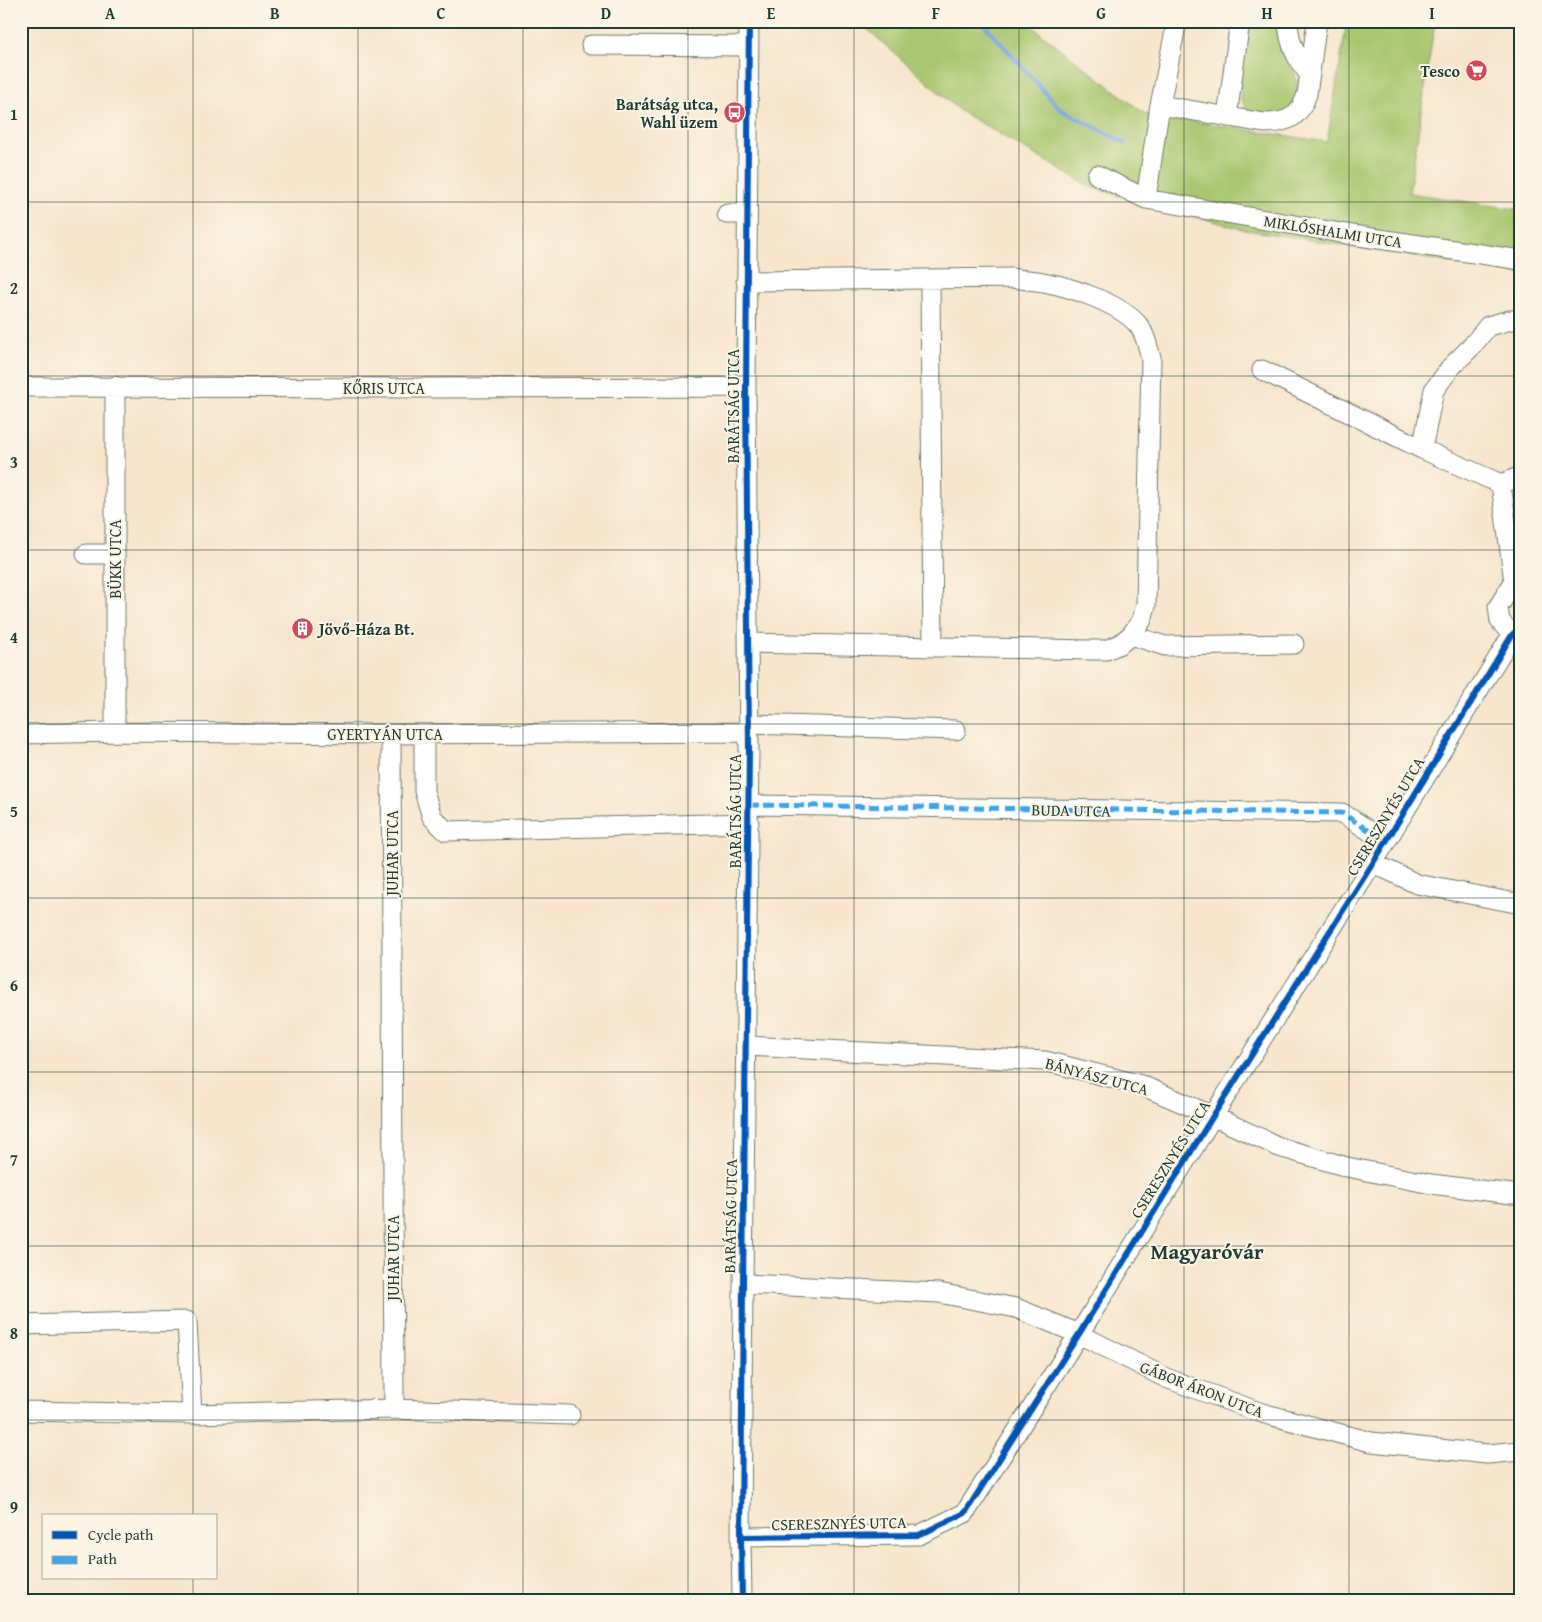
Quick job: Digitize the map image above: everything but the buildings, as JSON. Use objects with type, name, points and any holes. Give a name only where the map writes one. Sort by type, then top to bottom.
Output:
[{"type":"street","name":"BARÁTSÁG UTCA","points":[[742,1601],[743,1284],[749,814],[746,281],[749,21]]},
{"type":"street","points":[[1146,199],[1160,105],[1177,21]]},
{"type":"street","points":[[1227,117],[1240,21]]},
{"type":"street","points":[[1288,21],[1293,48],[1300,63],[1310,76]]},
{"type":"street","points":[[1160,105],[1264,123],[1288,120],[1295,116],[1305,102],[1317,21]]},
{"type":"street","points":[[591,44],[749,46]]},
{"type":"street","name":"MIKLÓSHALMI UTCA","points":[[1096,175],[1146,199],[1352,235],[1521,260]]},
{"type":"street","points":[[727,214],[747,214]]},
{"type":"street","points":[[746,281],[1012,278],[1043,282],[1096,298],[1116,307],[1140,327],[1151,358],[1146,605],[1142,620],[1132,635],[1120,644],[1106,650],[749,643]]},
{"type":"street","points":[[930,279],[933,647]]},
{"type":"street","points":[[1422,449],[1434,390],[1451,367],[1472,346],[1488,326],[1510,320],[1521,320]]},
{"type":"street","points":[[1262,370],[1422,449],[1501,484],[1521,476]]},
{"type":"street","name":"BÜKK UTCA","points":[[114,732],[116,386]]},
{"type":"street","name":"KŐRIS UTCA","points":[[21,387],[746,387]]},
{"type":"street","points":[[1501,484],[1514,582],[1498,608],[1500,621],[1516,631]]},
{"type":"street","points":[[86,554],[114,554]]},
{"type":"street","name":"CSERESZNYÉS UTCA","points":[[741,1537],[920,1536],[965,1513],[1079,1334],[1516,631]]},
{"type":"street","points":[[1132,635],[1165,646],[1294,644]]},
{"type":"street","name":"GYERTYÁN UTCA","points":[[21,734],[114,732],[424,734],[749,728],[956,730]]},
{"type":"street","name":"JUHAR UTCA","points":[[391,734],[394,1409]]},
{"type":"street","name":"BUDA UTCA","points":[[424,734],[424,791],[432,817],[446,832],[749,814],[1342,813],[1385,841]]},
{"type":"street","points":[[1373,862],[1416,884],[1521,904]]},
{"type":"street","name":"BÁNYÁSZ UTCA","points":[[747,1046],[1045,1061],[1141,1085],[1279,1147],[1347,1167],[1431,1184],[1521,1194]]},
{"type":"street","name":"GÁBOR ÁRON UTCA","points":[[743,1284],[939,1293],[1016,1308],[1079,1334],[1166,1378],[1262,1413],[1371,1442],[1487,1454],[1521,1451]]},
{"type":"street","points":[[21,1325],[187,1320],[192,1414]]},
{"type":"street","points":[[21,1411],[192,1414],[394,1409],[570,1415]]},
{"type":"green space","points":[[864,21],[1025,21],[1145,114],[1327,142],[1347,21],[1435,21],[1409,193],[1521,210],[1521,274],[1242,229],[1092,188],[960,111],[864,26]]},
{"type":"green space","points":[[1259,21],[1273,21],[1272,26],[1279,28],[1283,46],[1296,77],[1297,97],[1289,110],[1279,118],[1248,111],[1241,99],[1240,89],[1249,26],[1256,26]]},
{"type":"waterway","points":[[981,21],[1060,109],[1125,143]]},
{"type":"marked path","points":[[749,805],[1342,813],[1385,841]]},
{"type":"cycle path","points":[[742,1601],[743,1284],[749,750],[746,387],[749,21]]},
{"type":"cycle path","points":[[741,1537],[919,1535],[965,1513],[1373,863],[1512,635],[1521,627]]},
{"type":"place","name":"Tesco","points":[[1476,71]]},
{"type":"place","name":"Barátság utca, Wahl üzem","points":[[734,113]]},
{"type":"place","name":"Jövő-Háza Bt.","points":[[303,629]]},
{"type":"district","name":"Magyaróvár","points":[[1207,1251]]}]
